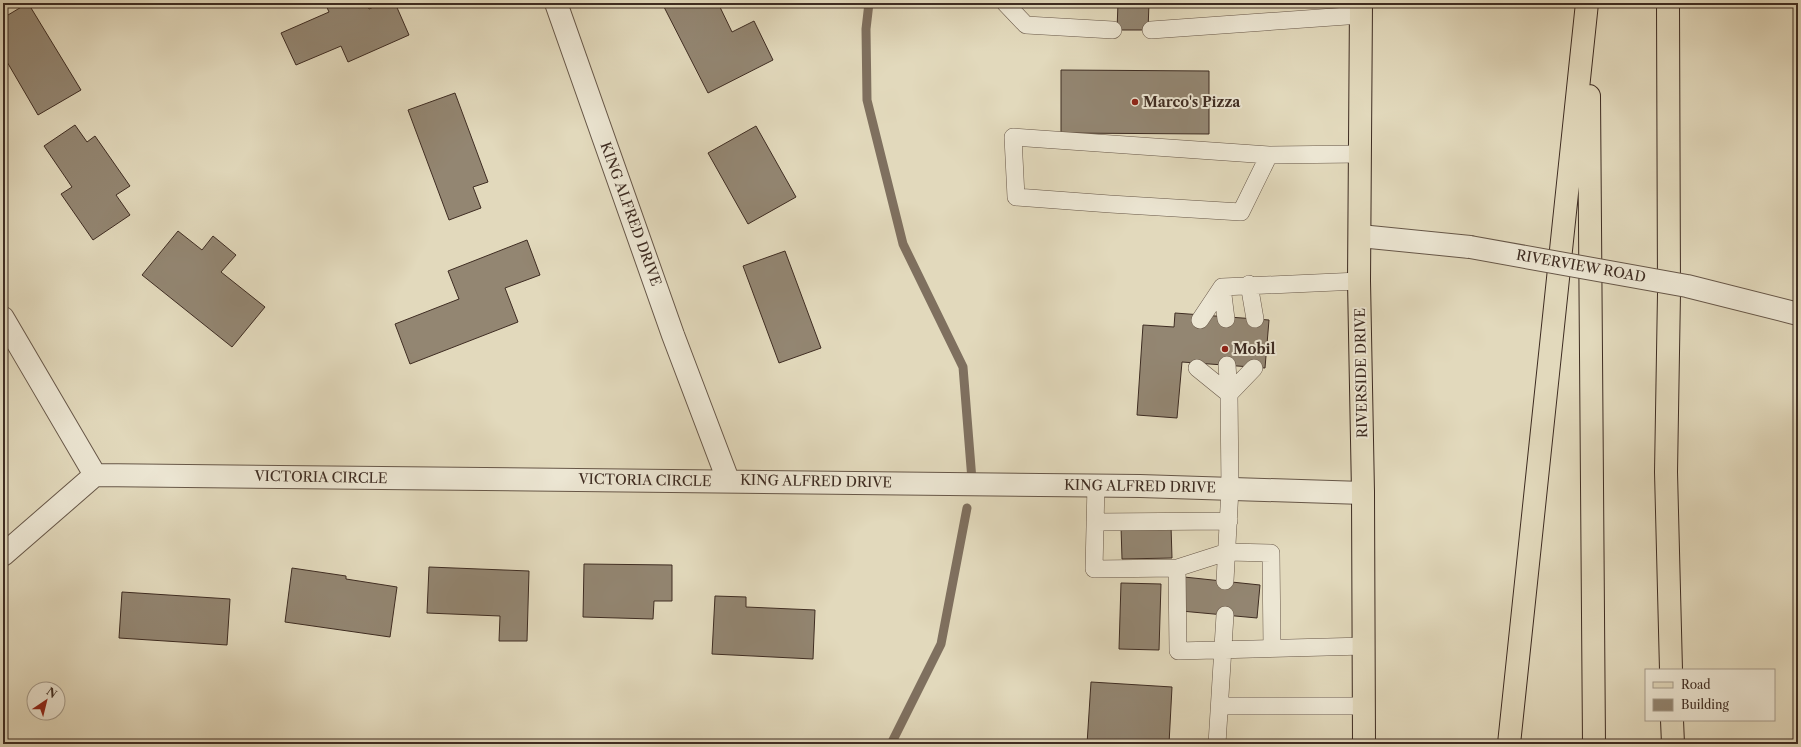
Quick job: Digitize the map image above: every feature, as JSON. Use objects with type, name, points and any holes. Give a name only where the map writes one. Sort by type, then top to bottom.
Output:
[{"type":"main road","points":[[1509,744],[1588,3]]},
{"type":"main road","points":[[1588,3],[1594,744]]},
{"type":"main road","points":[[1668,3],[1669,293],[1666,472],[1671,669]]},
{"type":"main road","name":"RIVERSIDE DRIVE","points":[[1361,9],[1359,282],[1365,646],[1364,744]]},
{"type":"main road","points":[[1672,721],[1673,744]]},
{"type":"street","name":"KING ALFRED DRIVE","points":[[556,3],[668,320],[728,480],[1096,485],[1363,493]]},
{"type":"street","name":"RIVERVIEW ROAD","points":[[1360,236],[1470,247],[1687,286],[1798,314]]},
{"type":"street","points":[[3,318],[95,475],[3,555]]},
{"type":"street","name":"VICTORIA CIRCLE","points":[[95,475],[728,480]]},
{"type":"lane","points":[[1006,3],[1026,25],[1113,30]]},
{"type":"lane","points":[[1151,30],[1361,9]]},
{"type":"lane","points":[[1269,155],[1241,212],[1110,204],[1016,197],[1013,137],[1269,155],[1360,154]]},
{"type":"lane","points":[[1222,286],[1249,284],[1359,282]]},
{"type":"lane","points":[[1249,284],[1255,319]]},
{"type":"lane","points":[[1222,286],[1226,319]]},
{"type":"lane","points":[[1200,320],[1222,286]]},
{"type":"lane","points":[[1225,581],[1230,488],[1229,394],[1227,365]]},
{"type":"lane","points":[[1197,368],[1229,394]]},
{"type":"lane","points":[[1229,394],[1254,368]]},
{"type":"lane","points":[[1096,485],[1094,569],[1177,568],[1227,552],[1271,553],[1272,648]]},
{"type":"lane","points":[[1095,522],[1228,521]]},
{"type":"lane","points":[[1177,568],[1178,651],[1365,646]]},
{"type":"lane","points":[[1217,744],[1225,615]]},
{"type":"lane","points":[[1220,706],[1365,706]]},
{"type":"building","points":[[28,3],[81,90],[38,115],[3,55],[3,18]]},
{"type":"building","points":[[325,3],[366,3],[369,9],[383,3],[395,3],[409,35],[348,62],[341,46],[296,65],[281,33],[329,12]]},
{"type":"building","points":[[671,3],[718,3],[732,32],[754,21],[773,60],[708,93],[664,7]]},
{"type":"building","points":[[1118,3],[1149,3],[1148,30],[1117,30]]},
{"type":"building","name":"Marco's Pizza","points":[[1061,70],[1209,71],[1209,134],[1061,133]]},
{"type":"building","points":[[455,93],[488,182],[473,187],[481,208],[449,220],[408,110]]},
{"type":"building","points":[[75,125],[87,142],[95,136],[130,186],[116,195],[130,215],[93,240],[61,194],[72,187],[44,146]]},
{"type":"building","points":[[756,126],[796,197],[748,224],[708,153]]},
{"type":"building","points":[[178,231],[202,250],[213,236],[236,255],[221,272],[265,307],[232,347],[142,275]]},
{"type":"building","points":[[527,240],[540,275],[505,288],[518,322],[410,364],[395,324],[459,299],[448,271]]},
{"type":"building","points":[[785,251],[821,348],[779,363],[743,266]]},
{"type":"building","points":[[1175,313],[1269,320],[1265,368],[1182,362],[1177,418],[1137,415],[1143,325],[1174,327]]},
{"type":"building","points":[[1171,526],[1172,558],[1122,559],[1121,527]]},
{"type":"building","points":[[584,564],[672,565],[672,601],[654,601],[653,619],[583,617]]},
{"type":"building","points":[[429,567],[529,571],[527,641],[499,641],[500,616],[427,613]]},
{"type":"building","points":[[292,568],[346,576],[346,579],[397,587],[390,637],[285,622]]},
{"type":"building","points":[[1184,577],[1260,585],[1257,618],[1181,611]]},
{"type":"building","points":[[1121,583],[1161,584],[1159,650],[1119,649]]},
{"type":"building","points":[[122,592],[230,599],[227,645],[119,638]]},
{"type":"building","points":[[715,596],[746,597],[746,607],[815,610],[813,659],[712,654]]},
{"type":"building","points":[[1091,682],[1172,687],[1169,744],[1087,744]]},
{"type":"waterway","points":[[869,3],[866,29],[867,100],[903,244],[963,367],[972,480]]},
{"type":"waterway","points":[[891,744],[941,644],[967,508]]},
{"type":"place","name":"Marco's Pizza","points":[[1135,102]]},
{"type":"place","name":"Mobil","points":[[1225,349]]}]
